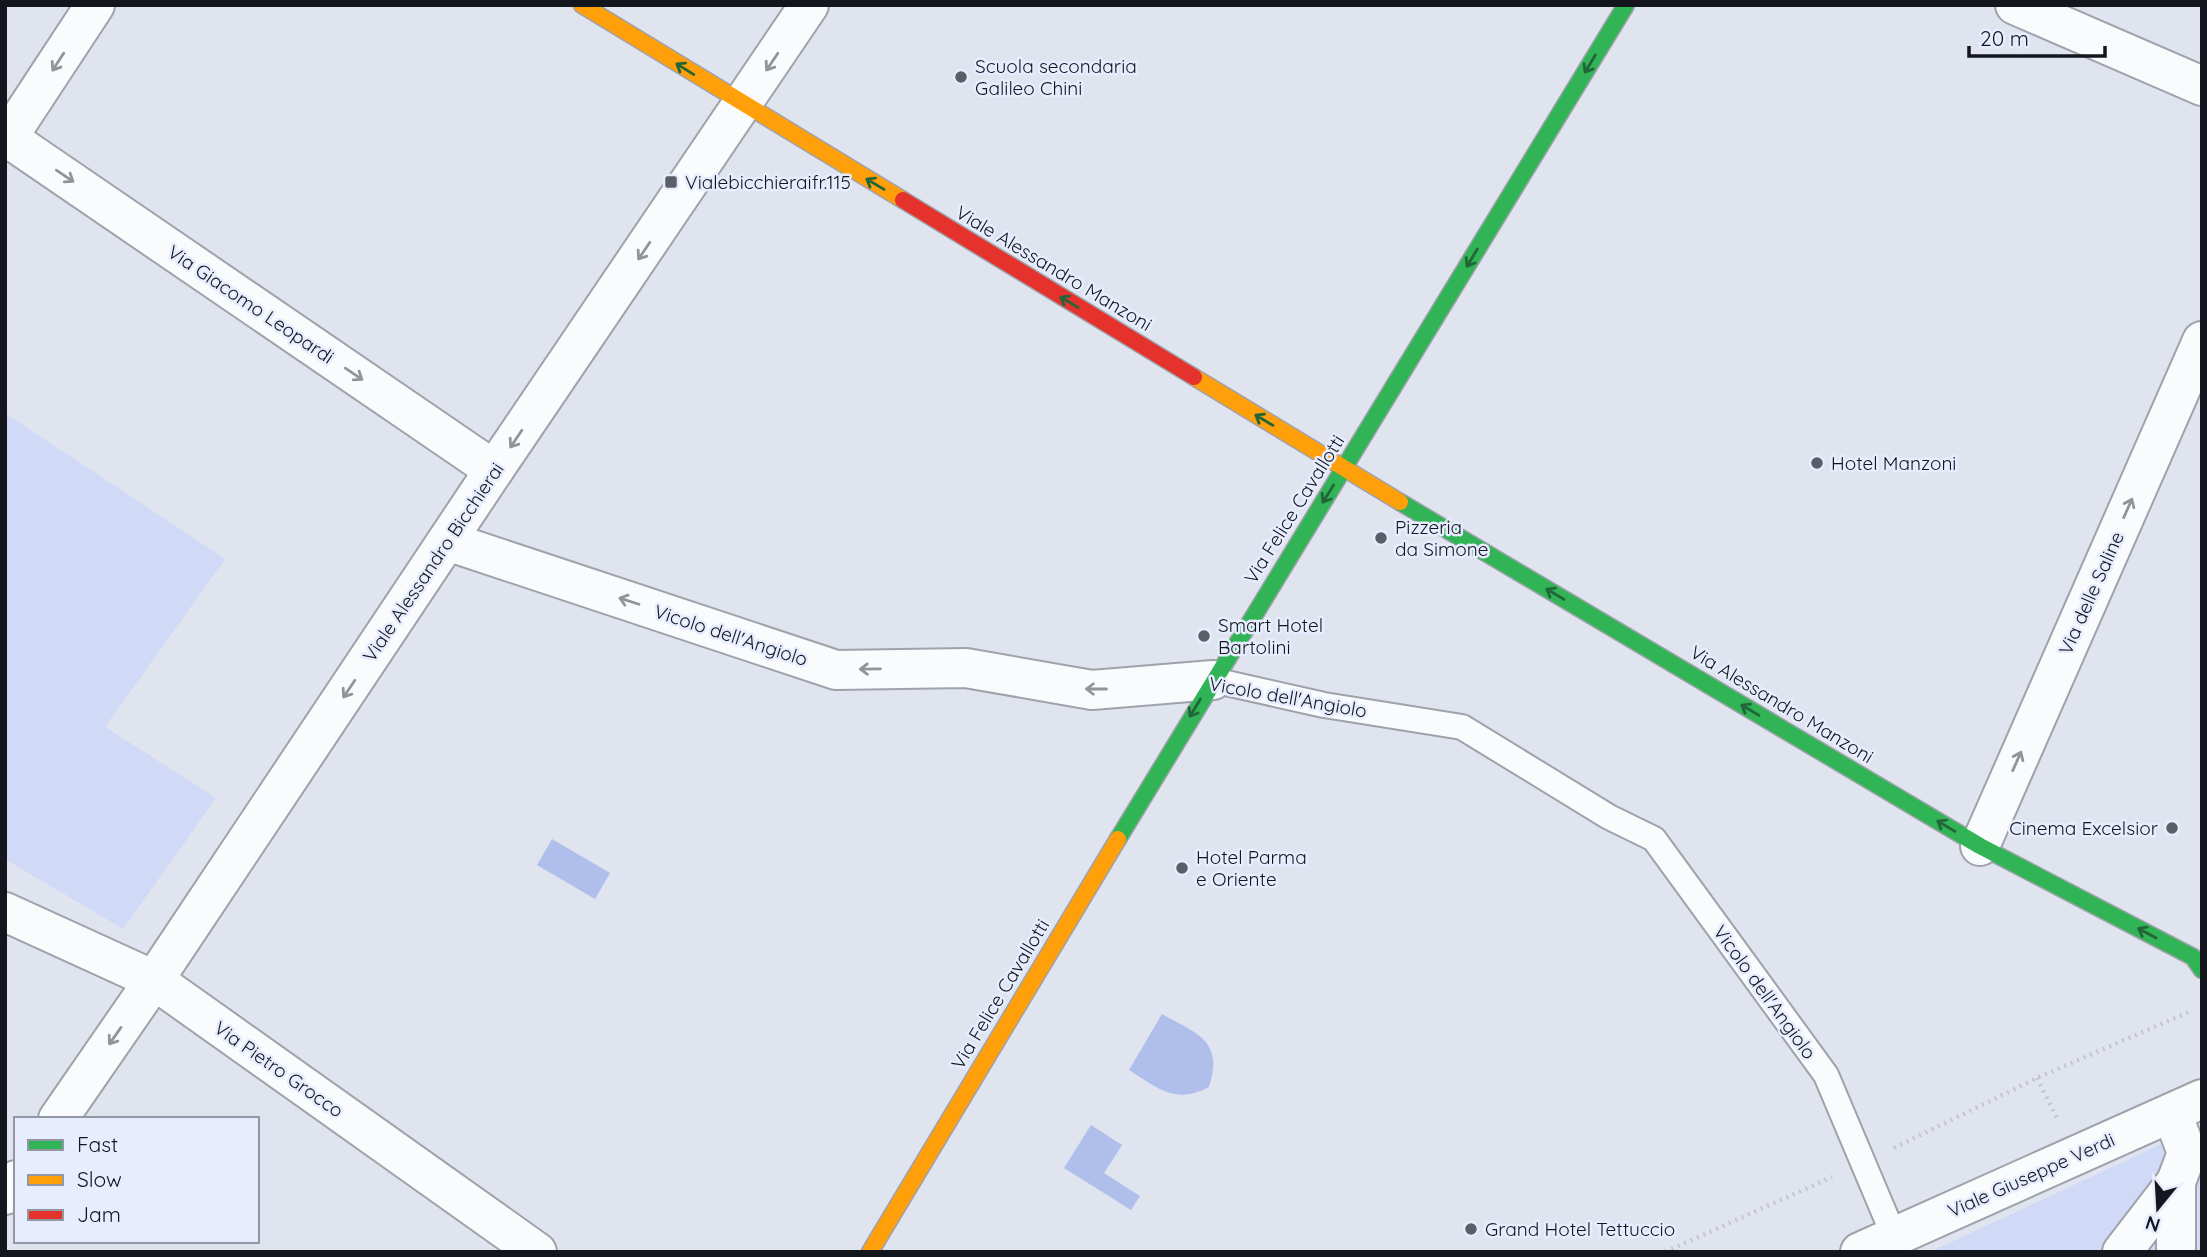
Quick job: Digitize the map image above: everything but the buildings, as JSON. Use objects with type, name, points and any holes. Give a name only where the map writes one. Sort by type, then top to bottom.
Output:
[{"type":"street","points":[[7,140],[95,5]]},
{"type":"street","name":"Viale Alessandro Manzoni","points":[[582,5],[1343,468]]},
{"type":"street","name":"Viale Alessandro Bicchierai","points":[[59,1117],[809,5]]},
{"type":"street","name":"Via Felice Cavallotti","points":[[870,1252],[1213,680],[1626,5]]},
{"type":"street","points":[[2015,5],[2202,86]]},
{"type":"street","name":"Via Giacomo Leopardi","points":[[7,140],[494,470]]},
{"type":"street","name":"Via delle Saline","points":[[1980,846],[2202,341]]},
{"type":"street","name":"Via Alessandro Manzoni","points":[[1343,468],[1980,846],[2193,957],[2202,970]]},
{"type":"street","name":"Vicolo dell'Angiolo","points":[[447,541],[836,670],[966,668],[1091,690],[1213,680]]},
{"type":"street","name":"Via Pietro Grocco","points":[[5,912],[154,980],[537,1252]]},
{"type":"street","points":[[2122,1252],[2176,1182],[2187,1153],[2187,1106]]},
{"type":"street","name":"Viale Giuseppe Verdi","points":[[1877,1244],[2187,1106]]},
{"type":"street","points":[[2176,1182],[2176,1252]]},
{"type":"lane","name":"Vicolo dell'Angiolo","points":[[1213,680],[1324,705],[1462,727],[1609,817],[1654,839],[1826,1075],[1862,1163],[1877,1244]]},
{"type":"path","points":[[1665,1252],[1862,1163],[2037,1078],[2202,1006]]},
{"type":"shaded area","points":[[5,413],[225,559],[105,727],[216,798],[123,929],[5,859]]},
{"type":"shaded area","points":[[552,839],[610,873],[595,899],[537,865]]},
{"type":"shaded area","points":[[1162,1014],[1196,1033],[1210,1049],[1213,1071],[1209,1087],[1197,1092],[1176,1094],[1158,1088],[1129,1070]]},
{"type":"shaded area","points":[[1091,1125],[1122,1145],[1104,1173],[1140,1196],[1131,1210],[1064,1168]]},
{"type":"shaded area","points":[[2202,1125],[2202,1252],[1930,1252]]},
{"type":"traffic: fast","points":[[1118,839],[1626,5]]},
{"type":"traffic: fast","points":[[1400,502],[1980,846],[2193,957],[2202,970]]},
{"type":"traffic: slow","points":[[582,5],[903,200]]},
{"type":"traffic: slow","points":[[1194,377],[1400,502]]},
{"type":"traffic: slow","points":[[870,1252],[1118,839]]},
{"type":"traffic: jam","points":[[903,200],[1194,377]]},
{"type":"place","name":"Scuola secondaria Galileo Chini","points":[[961,77]]},
{"type":"place","name":"Vialebicchieraifr.115","points":[[671,182]]},
{"type":"place","name":"Hotel Manzoni","points":[[1817,463]]},
{"type":"place","name":"Pizzeria da Simone","points":[[1381,538]]},
{"type":"place","name":"Smart Hotel Bartolini","points":[[1204,636]]},
{"type":"place","name":"Cinema Excelsior","points":[[2172,828]]},
{"type":"place","name":"Hotel Parma e Oriente","points":[[1182,868]]},
{"type":"place","name":"Grand Hotel Tettuccio","points":[[1471,1229]]}]
